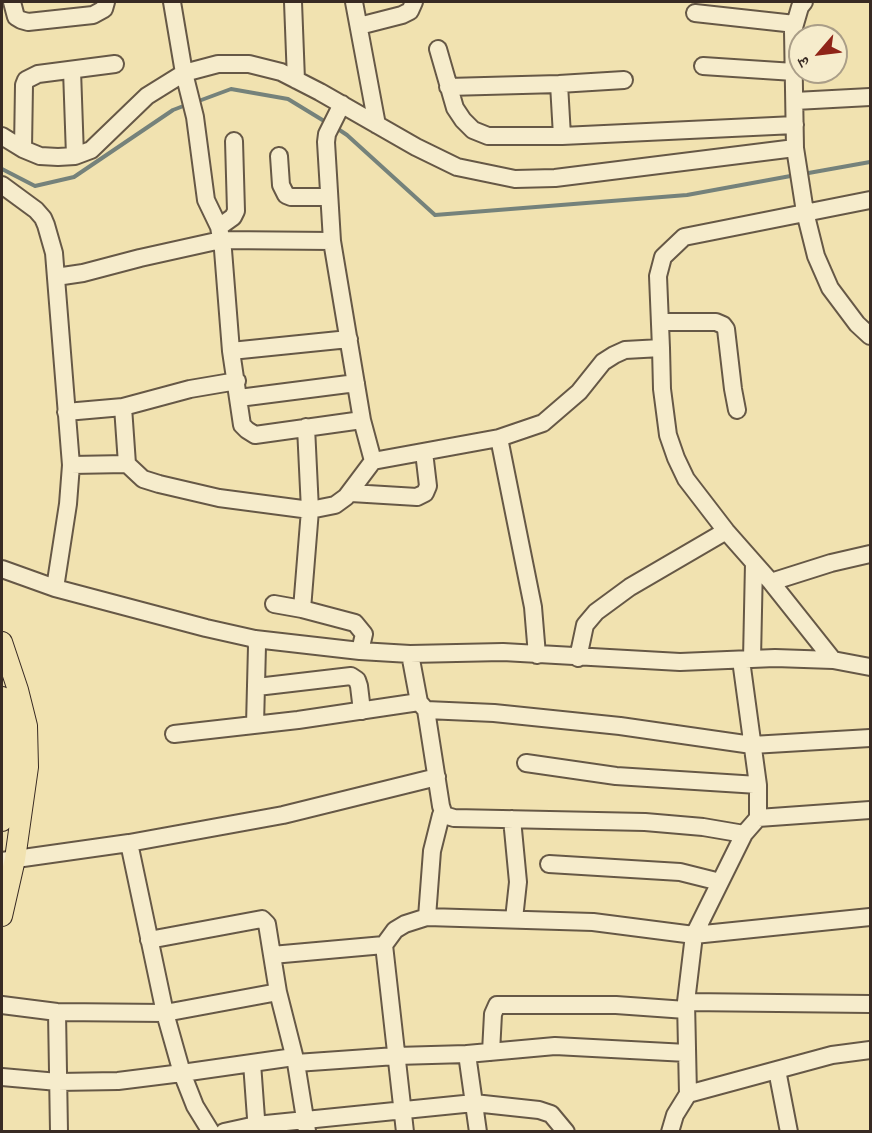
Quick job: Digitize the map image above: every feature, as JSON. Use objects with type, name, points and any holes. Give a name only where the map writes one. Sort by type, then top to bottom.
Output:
[{"type":"main road","points":[[2,642],[27,726],[28,767],[8,860],[2,916]]},
{"type":"main road","points":[[2,697],[6,764],[2,821]]},
{"type":"street","points":[[12,2],[16,16],[21,21],[28,22],[93,15],[104,9],[106,2]]},
{"type":"street","points":[[172,2],[185,77],[195,117],[206,200],[220,234],[231,351],[242,425],[255,435],[362,420]]},
{"type":"street","points":[[292,2],[296,80]]},
{"type":"street","points":[[354,2],[377,125]]},
{"type":"street","points":[[359,26],[402,15],[410,11],[414,2]]},
{"type":"street","points":[[695,13],[795,24],[801,3]]},
{"type":"street","points":[[438,49],[455,108],[473,130],[488,136],[562,136],[795,125]]},
{"type":"street","points":[[23,149],[24,85],[27,80],[38,74],[115,64]]},
{"type":"street","points":[[2,136],[40,156],[58,158],[75,156],[91,150],[103,140],[147,96],[218,64],[249,64],[281,72],[339,110],[377,125],[458,167],[515,179],[555,178],[795,152]]},
{"type":"street","points":[[703,66],[788,72]]},
{"type":"street","points":[[72,70],[75,156]]},
{"type":"street","points":[[448,87],[624,80]]},
{"type":"street","points":[[559,84],[562,136]]},
{"type":"street","points":[[794,84],[795,152],[805,212],[816,256],[830,288],[857,324],[870,336]]},
{"type":"street","points":[[795,101],[870,97]]},
{"type":"street","points":[[339,110],[327,134],[326,142],[332,240],[362,420],[373,461]]},
{"type":"street","points":[[220,234],[233,217],[237,204],[234,141]]},
{"type":"street","points":[[279,156],[281,185],[286,195],[329,197]]},
{"type":"street","points":[[2,185],[36,210],[43,218],[50,238],[56,277],[71,465],[68,504],[55,588]]},
{"type":"street","points":[[833,660],[771,582],[726,531],[686,479],[676,458],[668,435],[663,401],[658,276],[663,257],[684,237],[870,200]]},
{"type":"street","points":[[56,277],[83,273],[220,234],[332,240]]},
{"type":"street","points":[[660,322],[716,322],[723,325],[726,329],[737,410]]},
{"type":"street","points":[[231,351],[349,339]]},
{"type":"street","points":[[123,406],[127,464],[143,479],[219,498],[310,510],[334,505],[351,493],[373,461],[499,438],[543,423],[579,392],[603,362],[614,355],[625,350],[661,348]]},
{"type":"street","points":[[66,412],[123,406],[190,389],[237,381]]},
{"type":"street","points":[[239,398],[356,383]]},
{"type":"street","points":[[302,609],[310,510],[306,428]]},
{"type":"street","points":[[499,438],[533,607],[537,655]]},
{"type":"street","points":[[351,493],[417,497],[425,494],[428,486],[424,452]]},
{"type":"street","points":[[71,465],[127,464]]},
{"type":"street","points":[[578,658],[585,625],[596,612],[630,587],[726,531]]},
{"type":"street","points":[[771,582],[831,563],[870,554]]},
{"type":"street","points":[[670,1131],[675,1116],[688,1094],[686,1006],[694,935],[744,834],[758,818],[758,785],[752,745],[747,659],[754,563]]},
{"type":"street","points":[[2,568],[55,588],[196,626],[255,639],[360,651],[410,654],[503,652],[578,658],[688,662],[747,659],[833,660],[870,664]]},
{"type":"street","points":[[274,604],[355,623],[364,633],[360,651]]},
{"type":"street","points":[[255,639],[257,646],[255,725]]},
{"type":"street","points":[[410,654],[423,706],[444,815]]},
{"type":"street","points":[[257,687],[351,676],[357,680],[359,686],[362,711]]},
{"type":"street","points":[[174,734],[362,711],[423,706],[620,726],[752,745],[870,738]]},
{"type":"street","points":[[526,763],[616,776],[758,785]]},
{"type":"street","points":[[8,860],[129,843],[283,815],[437,777]]},
{"type":"street","points":[[758,818],[870,810]]},
{"type":"street","points":[[427,917],[432,851],[441,815],[444,815]]},
{"type":"street","points":[[444,815],[454,818],[645,822],[703,827],[744,834]]},
{"type":"street","points":[[512,819],[518,882],[514,919]]},
{"type":"street","points":[[129,843],[165,1014],[182,1073],[195,1106],[211,1131]]},
{"type":"street","points":[[549,864],[680,872],[720,882]]},
{"type":"street","points":[[405,1131],[384,945],[395,930],[405,924],[427,917],[593,921],[694,935],[870,917]]},
{"type":"street","points":[[150,940],[262,919],[267,924],[278,992],[295,1060],[307,1126]]},
{"type":"street","points":[[272,955],[384,945]]},
{"type":"street","points":[[2,1005],[57,1012],[165,1014],[278,992]]},
{"type":"street","points":[[491,1052],[493,1014],[498,1005],[870,1004]]},
{"type":"street","points":[[57,1012],[59,1131]]},
{"type":"street","points":[[2,1077],[58,1082],[118,1081],[252,1063],[467,1054],[555,1047],[687,1053]]},
{"type":"street","points":[[688,1094],[832,1055],[870,1050]]},
{"type":"street","points":[[467,1054],[478,1131]]},
{"type":"street","points":[[252,1063],[256,1128]]},
{"type":"street","points":[[777,1070],[789,1131]]},
{"type":"street","points":[[224,1131],[307,1126],[402,1109],[474,1102],[539,1110],[551,1114],[566,1131]]},
{"type":"waterway","points":[[196,102],[231,89],[288,99],[329,124]]},
{"type":"waterway","points":[[2,169],[35,186],[74,177],[173,110],[186,105]]},
{"type":"waterway","points":[[335,127],[347,135],[435,215],[687,195],[796,175]]},
{"type":"waterway","points":[[803,174],[870,162]]}]
